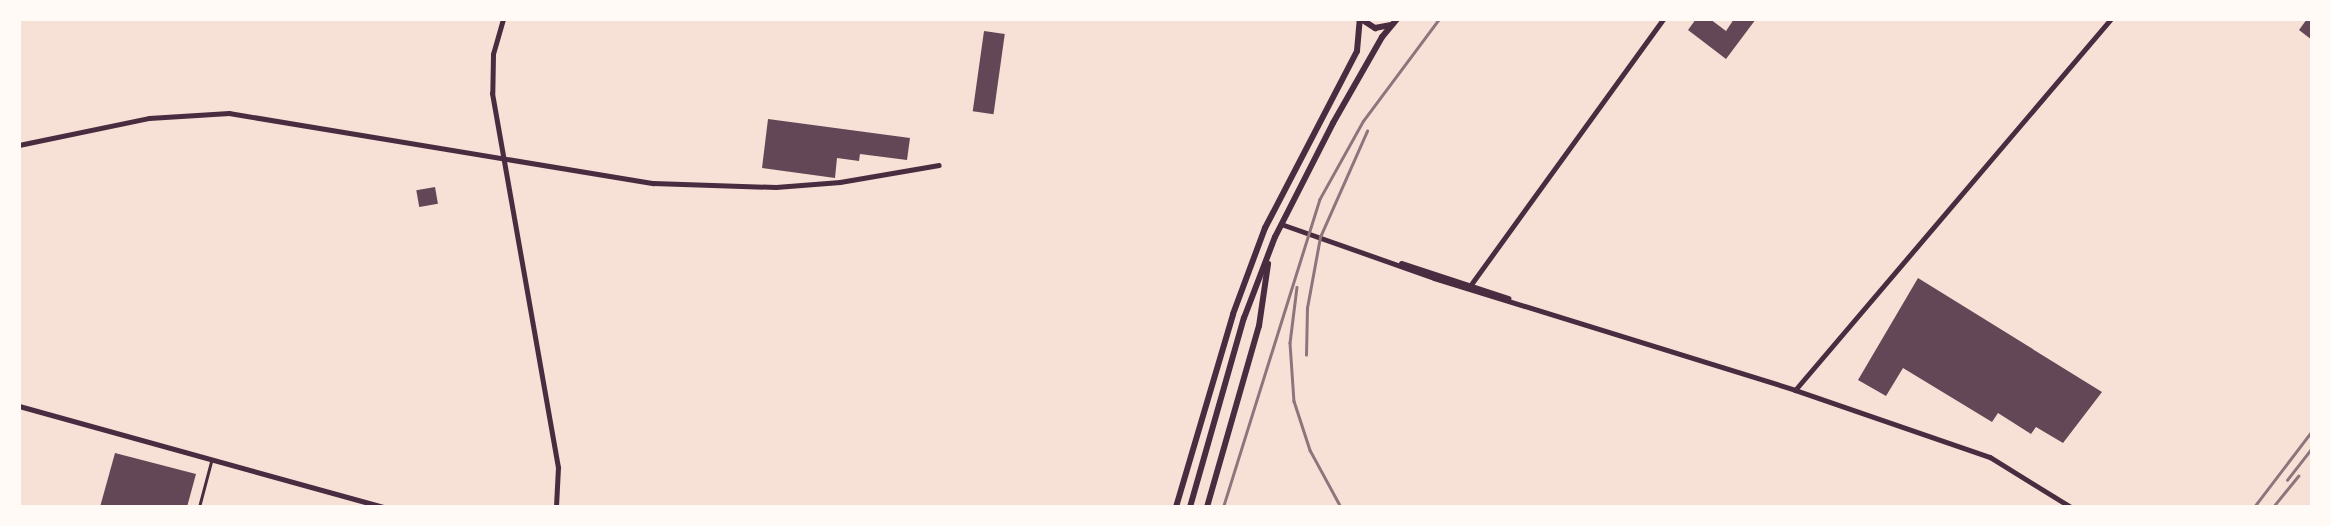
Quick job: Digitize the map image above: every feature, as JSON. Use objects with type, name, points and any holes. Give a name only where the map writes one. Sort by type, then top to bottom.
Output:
[{"type":"main road","points":[[1176,507],[1233,314],[1265,228],[1352,62],[1360,19],[1375,28],[1395,22]]},
{"type":"main road","points":[[1190,507],[1244,318],[1269,251],[1333,123],[1395,22]]},
{"type":"main road","points":[[1207,507],[1259,326],[1269,251]]},
{"type":"street","points":[[503,19],[491,71],[503,158],[558,467],[556,507]]},
{"type":"street","points":[[1472,283],[1663,19]]},
{"type":"street","points":[[1795,390],[2111,19]]},
{"type":"street","points":[[19,145],[145,119],[229,113],[653,183],[735,187],[840,182],[939,165]]},
{"type":"street","points":[[1281,224],[1795,390],[1990,457],[2071,507]]},
{"type":"street","points":[[1383,258],[1472,283],[1517,302]]},
{"type":"street","points":[[19,406],[382,507]]},
{"type":"lane","points":[[199,507],[211,458]]},
{"type":"building","points":[[1696,19],[1710,19],[1726,31],[1734,19],[1756,19],[1726,59],[1688,30]]},
{"type":"building","points":[[2307,19],[2312,19],[2312,40],[2299,30]]},
{"type":"building","points":[[984,31],[1005,34],[994,114],[973,111]]},
{"type":"building","points":[[768,119],[910,138],[907,160],[860,154],[859,161],[837,158],[835,178],[762,168]]},
{"type":"building","points":[[435,187],[438,204],[419,207],[416,190]]},
{"type":"building","points":[[1918,278],[2102,392],[2063,443],[2036,427],[2031,434],[1998,413],[1992,422],[1903,368],[1886,396],[1858,380]]},
{"type":"building","points":[[115,453],[196,474],[187,507],[100,507]]},
{"type":"railway","points":[[1223,507],[1319,200],[1363,121],[1439,19]]},
{"type":"railway","points":[[1306,355],[1307,308],[1320,237],[1367,131]]},
{"type":"railway","points":[[1297,287],[1290,343],[1294,401],[1310,450],[1341,507]]},
{"type":"railway","points":[[2254,507],[2312,431]]},
{"type":"railway","points":[[2287,480],[2312,448]]},
{"type":"railway","points":[[2273,507],[2298,476]]}]
